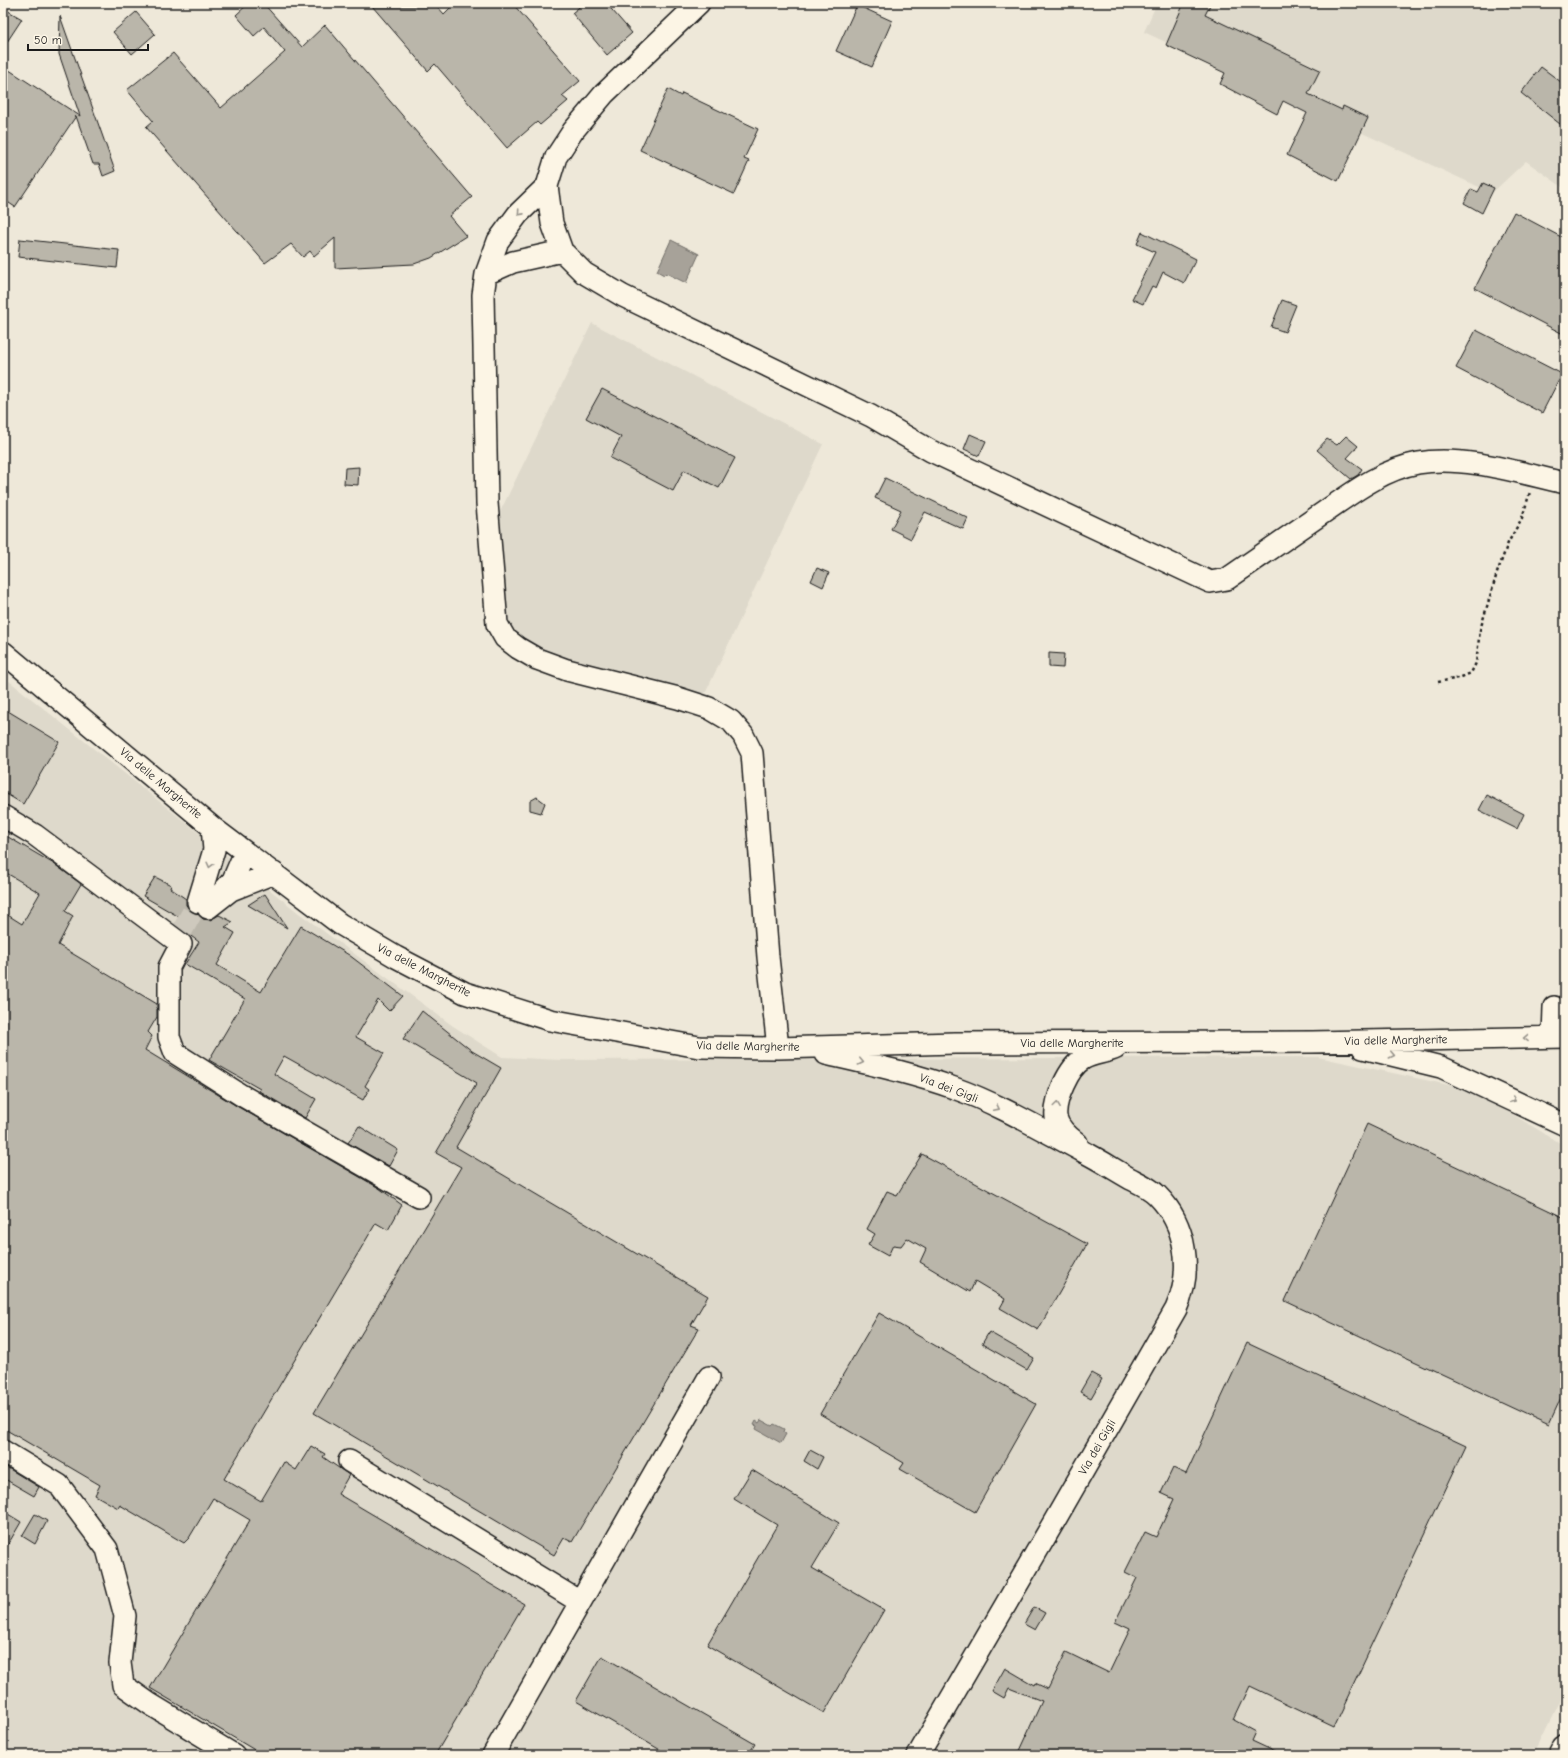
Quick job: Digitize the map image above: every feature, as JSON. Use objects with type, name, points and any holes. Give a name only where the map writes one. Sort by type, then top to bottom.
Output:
[{"type":"street","points":[[699,3],[682,13],[604,94],[573,132],[556,157],[547,186],[552,223],[562,250],[584,273],[623,296],[871,416],[931,451],[1210,582],[1227,579],[1367,484],[1394,470],[1418,463],[1444,462],[1476,464],[1565,483]]},
{"type":"street","points":[[547,186],[518,214],[498,241],[486,274],[483,295],[487,503],[497,624],[505,638],[518,648],[537,659],[567,670],[678,698],[709,708],[731,721],[743,735],[752,753],[768,956],[787,1048]]},
{"type":"street","points":[[486,274],[513,262],[562,250]]},
{"type":"street","name":"Via delle Margherite","points":[[3,652],[212,826],[340,924],[396,958],[465,993],[550,1020],[699,1047],[787,1048],[955,1043],[1312,1042],[1559,1037]]},
{"type":"street","points":[[3,816],[35,835],[185,937],[169,967],[169,1037],[174,1054],[240,1095],[419,1197]]},
{"type":"street","points":[[203,905],[214,850],[212,826]]},
{"type":"street","points":[[203,905],[233,880],[245,852]]},
{"type":"street","points":[[203,905],[231,890],[274,873]]},
{"type":"street","points":[[1554,1007],[1559,1037]]},
{"type":"street","name":"Via dei Gigli","points":[[1092,1157],[1067,1135],[1056,1118],[1057,1101],[1063,1085],[1074,1068],[1083,1059],[1109,1052],[1130,1042]]},
{"type":"street","points":[[1312,1042],[1361,1048],[1441,1067],[1565,1125]]},
{"type":"street","name":"Via dei Gigli","points":[[787,1048],[913,1074],[955,1088],[1036,1127],[1156,1194],[1168,1209],[1180,1230],[1185,1251],[1186,1274],[1182,1296],[1059,1513],[918,1755]]},
{"type":"street","points":[[493,1755],[709,1377]]},
{"type":"street","points":[[3,1451],[59,1485],[107,1549],[125,1616],[120,1663],[123,1685],[150,1704],[234,1755]]},
{"type":"street","points":[[349,1461],[580,1602]]},
{"type":"street","points":[[1561,1755],[1565,1747]]},
{"type":"path","points":[[1438,682],[1459,678],[1470,673],[1476,663],[1480,630],[1488,602],[1508,543],[1522,518],[1534,476]]},
{"type":"shaded area","points":[[1157,3],[1565,3],[1565,189],[1526,161],[1492,193],[1144,32]]},
{"type":"shaded area","points":[[671,240],[699,254],[686,283],[666,273],[664,275],[657,271]]},
{"type":"shaded area","points":[[592,323],[823,444],[704,696],[550,659],[508,631],[498,516]]},
{"type":"shaded area","points":[[3,676],[300,914],[453,1026],[502,1057],[560,1060],[1318,1057],[1472,1090],[1565,1146],[1565,1689],[1533,1755],[3,1755]]},
{"type":"shaded area","points":[[761,1420],[772,1426],[774,1424],[784,1429],[783,1432],[786,1434],[781,1443],[756,1429],[757,1426],[754,1425],[756,1421],[759,1423]]},
{"type":"building","points":[[249,3],[263,3],[302,47],[325,25],[472,197],[449,216],[466,236],[431,258],[414,264],[335,268],[335,238],[314,256],[310,251],[303,257],[291,244],[265,263],[146,127],[153,121],[127,90],[173,53],[221,108],[285,52],[264,27],[254,36],[236,15]]},
{"type":"building","points":[[584,3],[606,3],[632,33],[607,55],[572,13]]},
{"type":"building","points":[[1184,3],[1211,3],[1205,15],[1320,70],[1308,94],[1342,110],[1343,106],[1368,118],[1338,181],[1287,155],[1307,113],[1283,101],[1277,114],[1220,84],[1225,73],[1166,45]]},
{"type":"building","points":[[513,4],[580,81],[562,96],[568,101],[540,125],[537,122],[507,148],[435,64],[428,71],[372,6],[437,6],[444,14],[453,5]]},
{"type":"building","points":[[857,5],[892,21],[872,67],[836,51]]},
{"type":"building","points":[[3,8],[22,19],[3,48]]},
{"type":"building","points":[[136,12],[155,34],[132,54],[113,32]]},
{"type":"building","points":[[60,16],[115,171],[103,176],[99,164],[93,164],[76,116],[15,207],[3,199],[3,66],[80,116],[59,54]]},
{"type":"building","points":[[1541,67],[1565,85],[1565,128],[1521,93]]},
{"type":"building","points":[[668,89],[681,96],[682,93],[758,129],[744,159],[749,161],[734,194],[640,150]]},
{"type":"building","points":[[1483,183],[1494,188],[1482,213],[1464,203],[1471,189],[1478,192]]},
{"type":"building","points":[[1514,212],[1565,239],[1565,335],[1475,288]]},
{"type":"building","points":[[1142,232],[1196,259],[1184,283],[1163,272],[1156,288],[1152,286],[1143,304],[1132,299],[1155,252],[1137,244]]},
{"type":"building","points":[[20,239],[119,250],[117,268],[18,257]]},
{"type":"building","points":[[1282,300],[1296,305],[1285,332],[1271,327]]},
{"type":"building","points":[[1476,330],[1562,374],[1542,413],[1456,368]]},
{"type":"building","points":[[602,389],[735,458],[719,488],[684,470],[673,491],[610,458],[621,437],[586,418]]},
{"type":"building","points":[[970,434],[986,441],[979,456],[964,449]]},
{"type":"building","points":[[1346,436],[1358,446],[1347,458],[1362,469],[1358,475],[1351,479],[1317,450],[1327,439],[1337,445]]},
{"type":"building","points":[[359,467],[358,485],[344,484],[345,468]]},
{"type":"building","points":[[885,478],[968,518],[963,529],[925,512],[911,539],[891,529],[901,510],[875,498]]},
{"type":"building","points":[[817,568],[829,573],[823,587],[811,581]]},
{"type":"building","points":[[1049,653],[1064,654],[1063,668],[1049,667]]},
{"type":"building","points":[[3,708],[59,742],[23,804],[3,792]]},
{"type":"building","points":[[1487,795],[1524,814],[1517,829],[1479,810]]},
{"type":"building","points":[[537,797],[545,803],[541,813],[530,810],[530,801]]},
{"type":"building","points":[[3,834],[54,864],[81,884],[65,911],[73,916],[58,945],[157,1004],[157,1017],[148,1032],[152,1036],[145,1050],[235,1105],[379,1188],[402,1205],[388,1230],[376,1223],[224,1479],[261,1501],[284,1462],[296,1470],[311,1446],[325,1454],[323,1457],[349,1475],[338,1494],[524,1604],[435,1755],[263,1755],[150,1688],[250,1520],[213,1498],[189,1538],[184,1543],[120,1505],[118,1508],[95,1495],[100,1485],[3,1428],[3,912],[22,924],[40,893],[3,871]]},
{"type":"building","points":[[155,877],[171,885],[170,888],[186,899],[186,905],[190,910],[198,914],[203,919],[210,920],[219,915],[233,922],[225,927],[235,933],[217,965],[261,992],[301,926],[349,955],[403,996],[389,1011],[378,1000],[356,1037],[384,1053],[365,1086],[369,1089],[363,1100],[284,1056],[274,1074],[316,1099],[305,1118],[259,1091],[260,1089],[209,1060],[245,999],[185,964],[199,942],[176,925],[181,918],[143,896]]},
{"type":"building","points":[[265,894],[287,928],[248,905]]},
{"type":"building","points":[[422,1011],[472,1051],[501,1068],[456,1147],[708,1296],[691,1325],[699,1328],[572,1542],[564,1538],[554,1555],[314,1413],[461,1167],[436,1153],[477,1083],[403,1039]]},
{"type":"building","points":[[1367,1124],[1565,1218],[1565,1389],[1549,1424],[1285,1301]]},
{"type":"building","points":[[359,1126],[398,1150],[389,1166],[348,1143]]},
{"type":"building","points":[[922,1154],[1087,1244],[1038,1330],[1000,1308],[1005,1299],[975,1281],[970,1292],[920,1262],[926,1249],[907,1238],[901,1246],[893,1245],[888,1256],[868,1245],[875,1234],[867,1229],[887,1191],[897,1195]]},
{"type":"building","points":[[879,1313],[1036,1404],[975,1512],[900,1469],[904,1463],[820,1414]]},
{"type":"building","points":[[989,1332],[1034,1358],[1027,1370],[982,1344]]},
{"type":"building","points":[[1247,1343],[1466,1446],[1334,1726],[1250,1686],[1234,1720],[1256,1732],[1252,1741],[1282,1755],[1017,1755],[1042,1701],[1009,1688],[1004,1698],[992,1691],[1005,1668],[1034,1685],[1035,1683],[1048,1689],[1066,1652],[1109,1673],[1130,1629],[1115,1622],[1137,1578],[1125,1572],[1145,1532],[1156,1537],[1174,1499],[1161,1493],[1173,1468],[1186,1474]]},
{"type":"building","points":[[1091,1373],[1102,1379],[1091,1398],[1080,1392]]},
{"type":"building","points":[[810,1450],[823,1457],[817,1469],[804,1461]]},
{"type":"building","points":[[3,1465],[39,1487],[34,1496],[3,1478]]},
{"type":"building","points":[[752,1470],[839,1523],[812,1568],[884,1610],[824,1713],[707,1645],[777,1525],[734,1499]]},
{"type":"building","points":[[3,1511],[21,1522],[3,1553]]},
{"type":"building","points":[[35,1514],[47,1521],[35,1544],[22,1536]]},
{"type":"building","points":[[1034,1607],[1045,1613],[1035,1630],[1024,1624]]},
{"type":"building","points":[[602,1656],[755,1744],[748,1755],[669,1755],[576,1701]]},
{"type":"tunnel","points":[[182,931],[198,902]]}]
